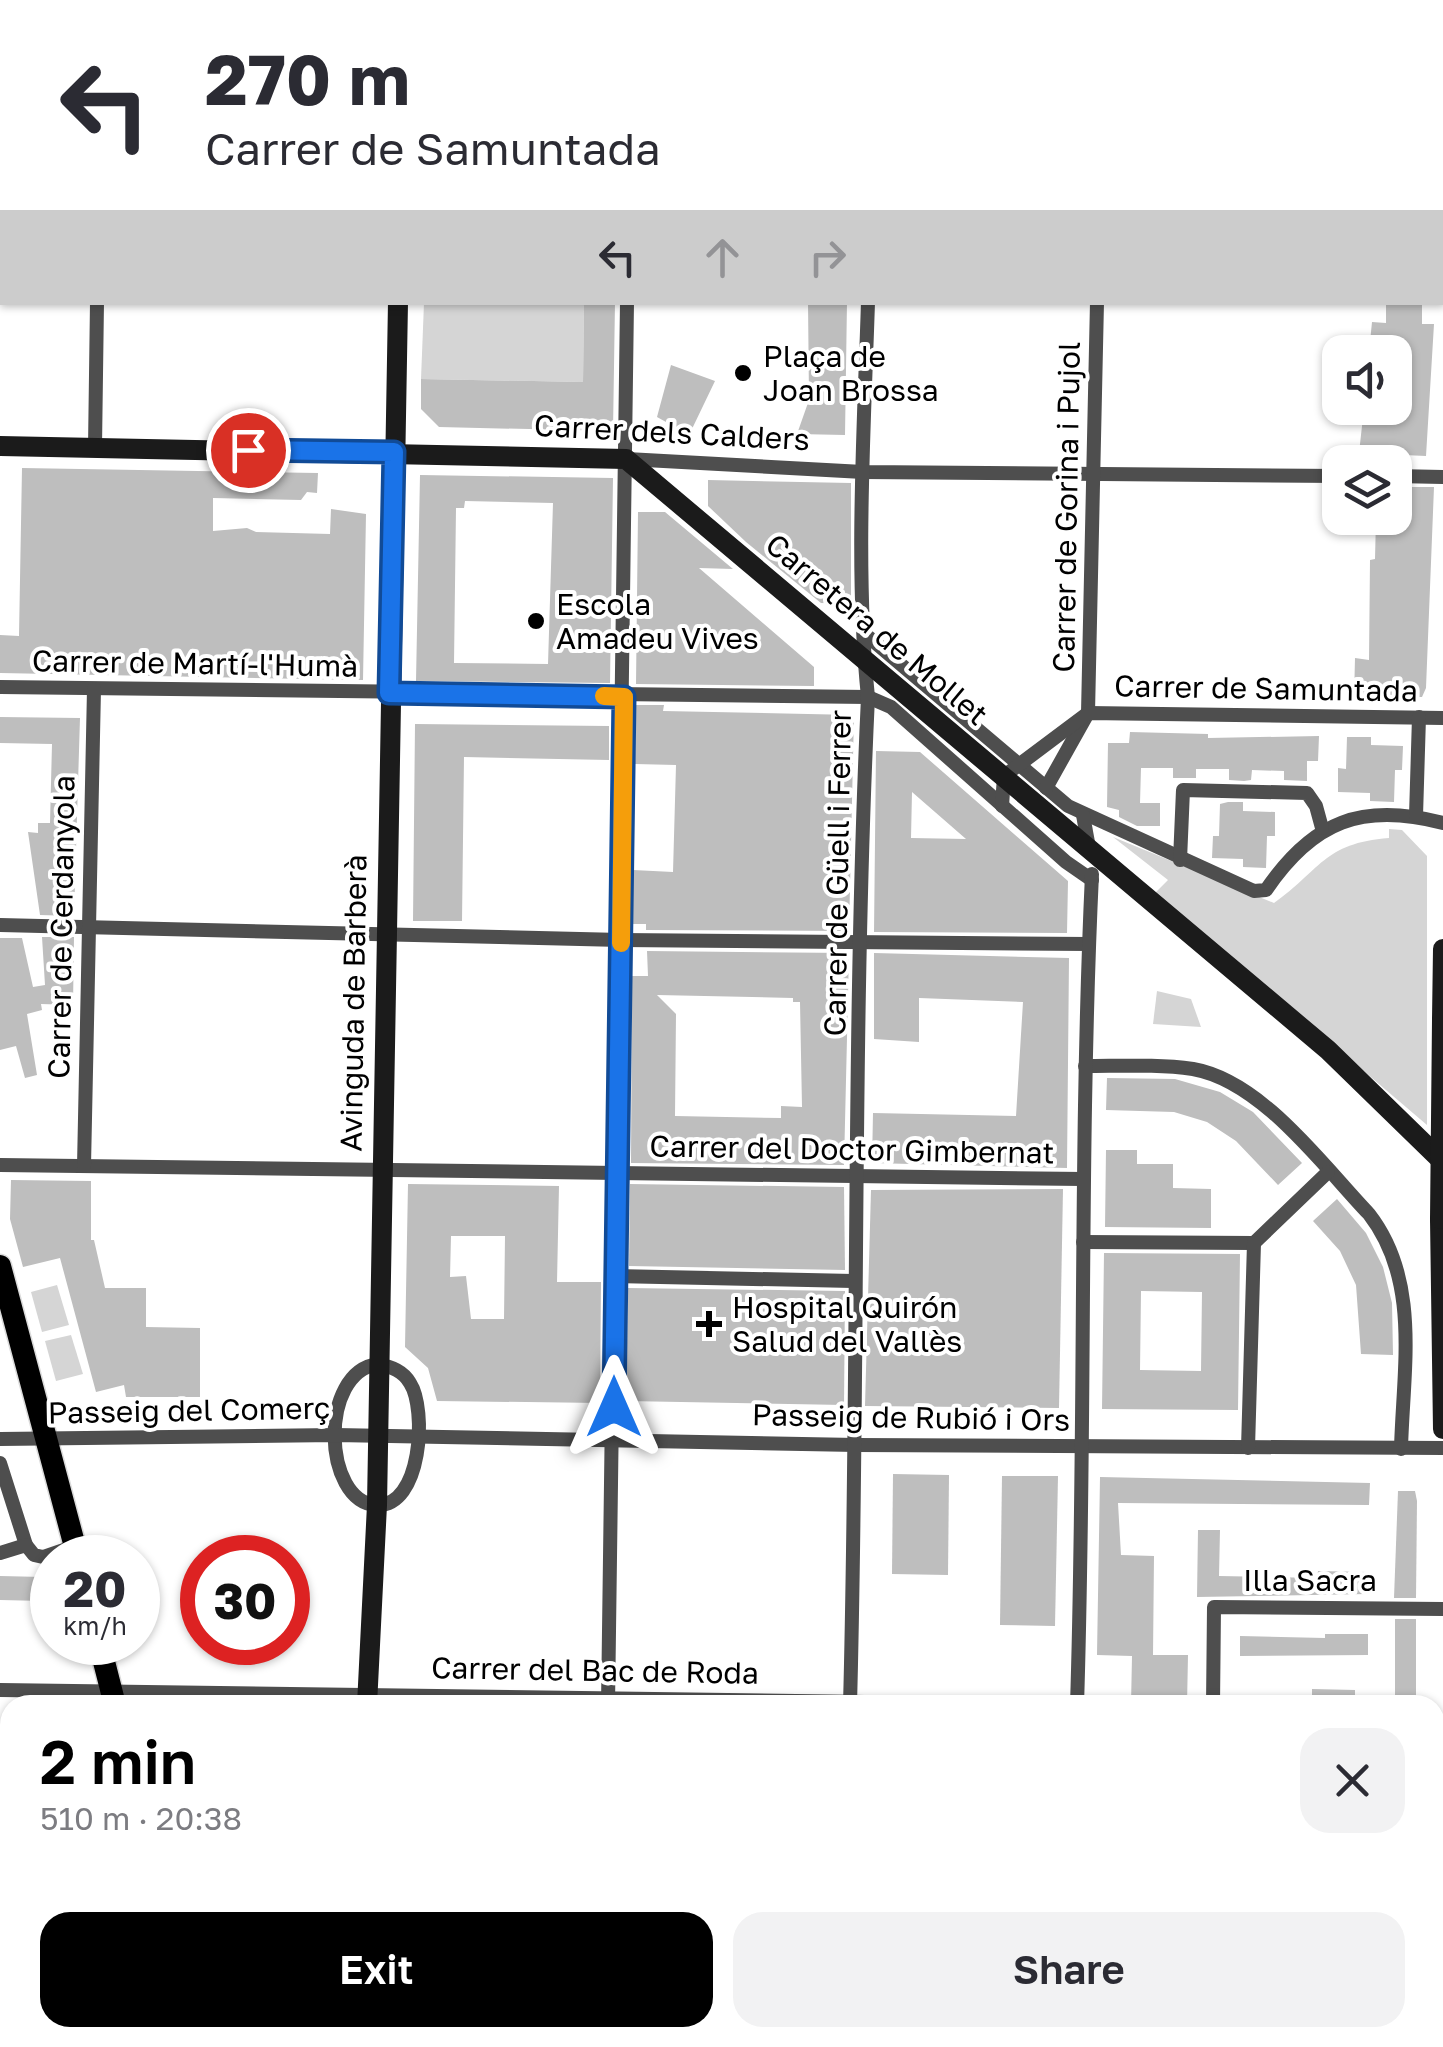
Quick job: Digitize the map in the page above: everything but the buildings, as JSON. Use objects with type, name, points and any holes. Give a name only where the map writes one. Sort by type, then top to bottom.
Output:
[{"type":"main road","points":[[0,1266],[71,1535]]},
{"type":"main road","points":[[105,1665],[112,1695]]},
{"type":"street","points":[[95,446],[97,305]]},
{"type":"street","name":"Avinguda de Barberà","points":[[367,1695],[378,1436],[398,305]]},
{"type":"street","points":[[608,1695],[627,305]]},
{"type":"street","name":"Carrer de Güell i Ferrer","points":[[850,1695],[856,1445],[853,1281],[868,697],[864,657],[863,472],[868,305]]},
{"type":"street","name":"Carrer de Gorina i Pujol","points":[[1088,713],[1098,305]]},
{"type":"street","name":"Carrer dels Calders","points":[[0,446],[394,452],[863,472],[1322,476]]},
{"type":"street","name":"Carretera de Mollet","points":[[626,459],[864,657],[1010,770],[1046,788],[1083,815],[1261,892],[1322,828]]},
{"type":"street","points":[[1412,476],[1443,477]]},
{"type":"street","name":"Carretera de Mollet","points":[[866,634],[1089,847],[1356,1074],[1443,1162]]},
{"type":"street","name":"Carrer de Martí-l'Humà","points":[[0,687],[389,693]]},
{"type":"street","name":"Carrer de Cerdanyola","points":[[84,1166],[94,689]]},
{"type":"street","points":[[389,693],[868,697]]},
{"type":"street","name":"Carretera de Mollet","points":[[868,697],[891,707],[1092,880]]},
{"type":"street","name":"Carrer de Samuntada","points":[[1046,788],[1088,713]]},
{"type":"street","name":"Carrer de Samuntada","points":[[1010,770],[1088,713],[1443,718]]},
{"type":"street","points":[[1416,816],[1419,718]]},
{"type":"street","points":[[1002,806],[1010,770]]},
{"type":"street","points":[[1180,860],[1183,790],[1307,793],[1316,806],[1322,828],[1362,817],[1416,816],[1443,824]]},
{"type":"street","points":[[1078,1695],[1085,1447],[1085,1066],[1092,880],[1083,815]]},
{"type":"street","points":[[1092,880],[1122,876]]},
{"type":"street","points":[[0,925],[621,940],[1089,944]]},
{"type":"street","points":[[1443,948],[1443,1429]]},
{"type":"street","points":[[1085,1066],[1197,1070],[1231,1082],[1262,1102],[1384,1234],[1402,1284],[1401,1449]]},
{"type":"street","name":"Carrer del Doctor Gimbernat","points":[[0,1165],[1084,1179]]},
{"type":"street","points":[[1083,1242],[1254,1243],[1328,1172]]},
{"type":"street","points":[[1248,1448],[1254,1243]]},
{"type":"street","points":[[614,1276],[853,1281]]},
{"type":"street","points":[[363,1366],[395,1368],[408,1378],[416,1393],[418,1437],[408,1488],[392,1503],[376,1506],[357,1500],[348,1490],[341,1476],[336,1436],[345,1384],[363,1366]]},
{"type":"street","name":"Passeig de Rubió i Ors","points":[[378,1436],[856,1445],[1443,1448]]},
{"type":"street","name":"Passeig del Comerç","points":[[0,1439],[378,1436]]},
{"type":"street","points":[[0,1463],[30,1550]]},
{"type":"street","points":[[0,1553],[26,1545]]},
{"type":"street","name":"Illa Sacra","points":[[1212,1695],[1214,1608],[1443,1609]]},
{"type":"street","name":"Carrer del Bac de Roda","points":[[0,1690],[63,1695]]},
{"type":"shaded area","points":[[424,305],[584,305],[583,382],[421,379]]},
{"type":"shaded area","points":[[1389,829],[1402,830],[1427,856],[1427,1125],[1155,893],[1168,880],[1113,837],[1274,903],[1336,852],[1389,838]]},
{"type":"shaded area","points":[[1157,991],[1191,999],[1201,1027],[1153,1024]]},
{"type":"shaded area","points":[[57,1285],[69,1325],[42,1332],[31,1292]]},
{"type":"shaded area","points":[[71,1335],[83,1374],[56,1381],[45,1341]]},
{"type":"slow traffic","points":[[604,696],[624,697],[621,943]]},
{"type":"place","name":"Plaça de Joan Brossa","points":[[743,373]]},
{"type":"place","name":"Escola Amadeu Vives","points":[[536,621]]},
{"type":"place","name":"Hospital Quirón Salud del Vallès","points":[[709,1324]]},
{"type":"route","points":[[248,450],[394,452],[389,693],[624,697],[614,1407]]}]
